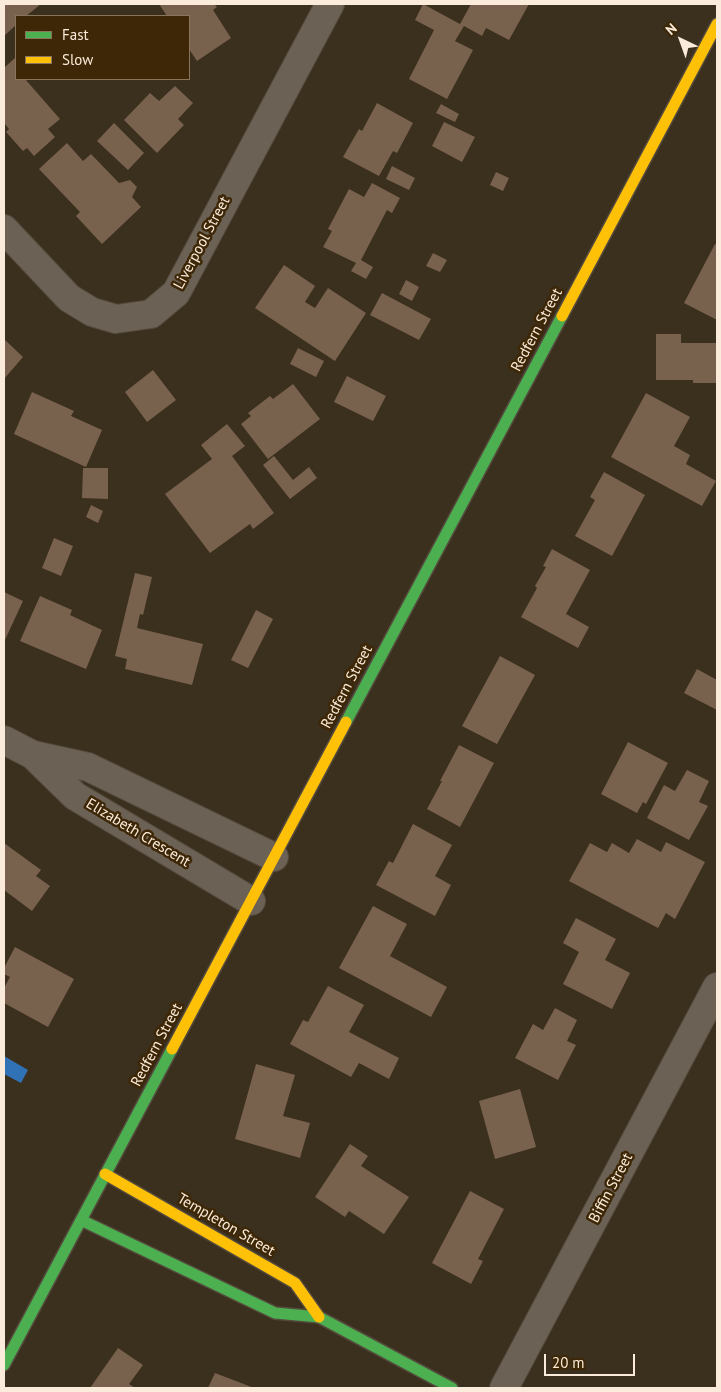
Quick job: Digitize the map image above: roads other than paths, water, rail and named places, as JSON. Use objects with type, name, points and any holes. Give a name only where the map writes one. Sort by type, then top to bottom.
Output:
[{"type":"main road","name":"Redfern Street","points":[[4,1365],[717,24]]},
{"type":"main road","name":"Templeton Street","points":[[105,1174],[295,1282],[319,1317]]},
{"type":"main road","name":"Templeton Street","points":[[81,1220],[275,1313],[319,1317],[452,1388]]},
{"type":"street","name":"Liverpool Street","points":[[4,229],[69,298],[92,312],[116,319],[151,314],[176,293],[330,4]]},
{"type":"street","name":"Elizabeth Crescent","points":[[4,740],[33,755],[88,767],[274,857]]},
{"type":"street","name":"Elizabeth Crescent","points":[[33,755],[75,796],[251,900]]},
{"type":"street","name":"Biffin Street","points":[[504,1388],[717,987]]},
{"type":"water","points":[[4,1056],[28,1070],[21,1083],[4,1074]]}]
